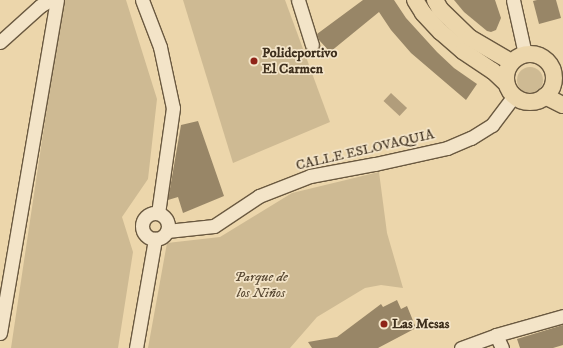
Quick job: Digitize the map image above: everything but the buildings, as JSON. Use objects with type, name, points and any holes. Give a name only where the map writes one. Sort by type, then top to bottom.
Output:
[{"type":"main road","points":[[416,0],[423,13],[441,32],[464,51],[493,71],[510,90],[521,100],[529,102],[538,101],[558,83],[546,60],[534,54],[525,54],[511,62],[506,76],[510,90]]},
{"type":"main road","points":[[435,0],[440,9],[470,38],[511,62]]},
{"type":"main road","points":[[545,96],[563,105]]},
{"type":"street","points":[[0,42],[40,6],[50,0]]},
{"type":"street","points":[[0,333],[56,0]]},
{"type":"street","points":[[142,0],[160,48],[173,108],[158,213]]},
{"type":"street","points":[[298,0],[312,45]]},
{"type":"street","points":[[513,0],[525,54]]},
{"type":"street","name":"CALLE ESLOVAQUIA","points":[[167,231],[214,226],[259,196],[310,176],[375,164],[447,148],[471,138],[492,125],[510,90]]},
{"type":"street","points":[[158,213],[167,220],[167,231],[162,237],[155,239],[151,238],[144,233],[142,224],[146,216],[158,213]]},
{"type":"street","points":[[136,348],[155,239]]},
{"type":"street","points":[[462,348],[496,335],[563,316]]},
{"type":"street","points":[[496,335],[502,348]]},
{"type":"green space","points":[[63,0],[126,0],[157,99],[148,179],[122,217],[133,252],[118,348],[11,348]]},
{"type":"green space","name":"Polideportivo El Carmen","points":[[183,0],[285,0],[330,122],[233,163]]},
{"type":"green space","points":[[530,67],[539,71],[543,80],[539,89],[530,93],[521,89],[517,80],[521,71]]},
{"type":"green space","name":"Parque de los Niños","points":[[379,172],[387,233],[403,288],[381,285],[365,288],[317,317],[290,348],[148,348],[167,243],[220,237],[292,193]]},
{"type":"shaded area","points":[[391,93],[407,108],[400,116],[383,101]]},
{"type":"place","name":"Polideportivo El Carmen","points":[[254,61]]},
{"type":"place","name":"Las Mesas","points":[[384,324]]}]
